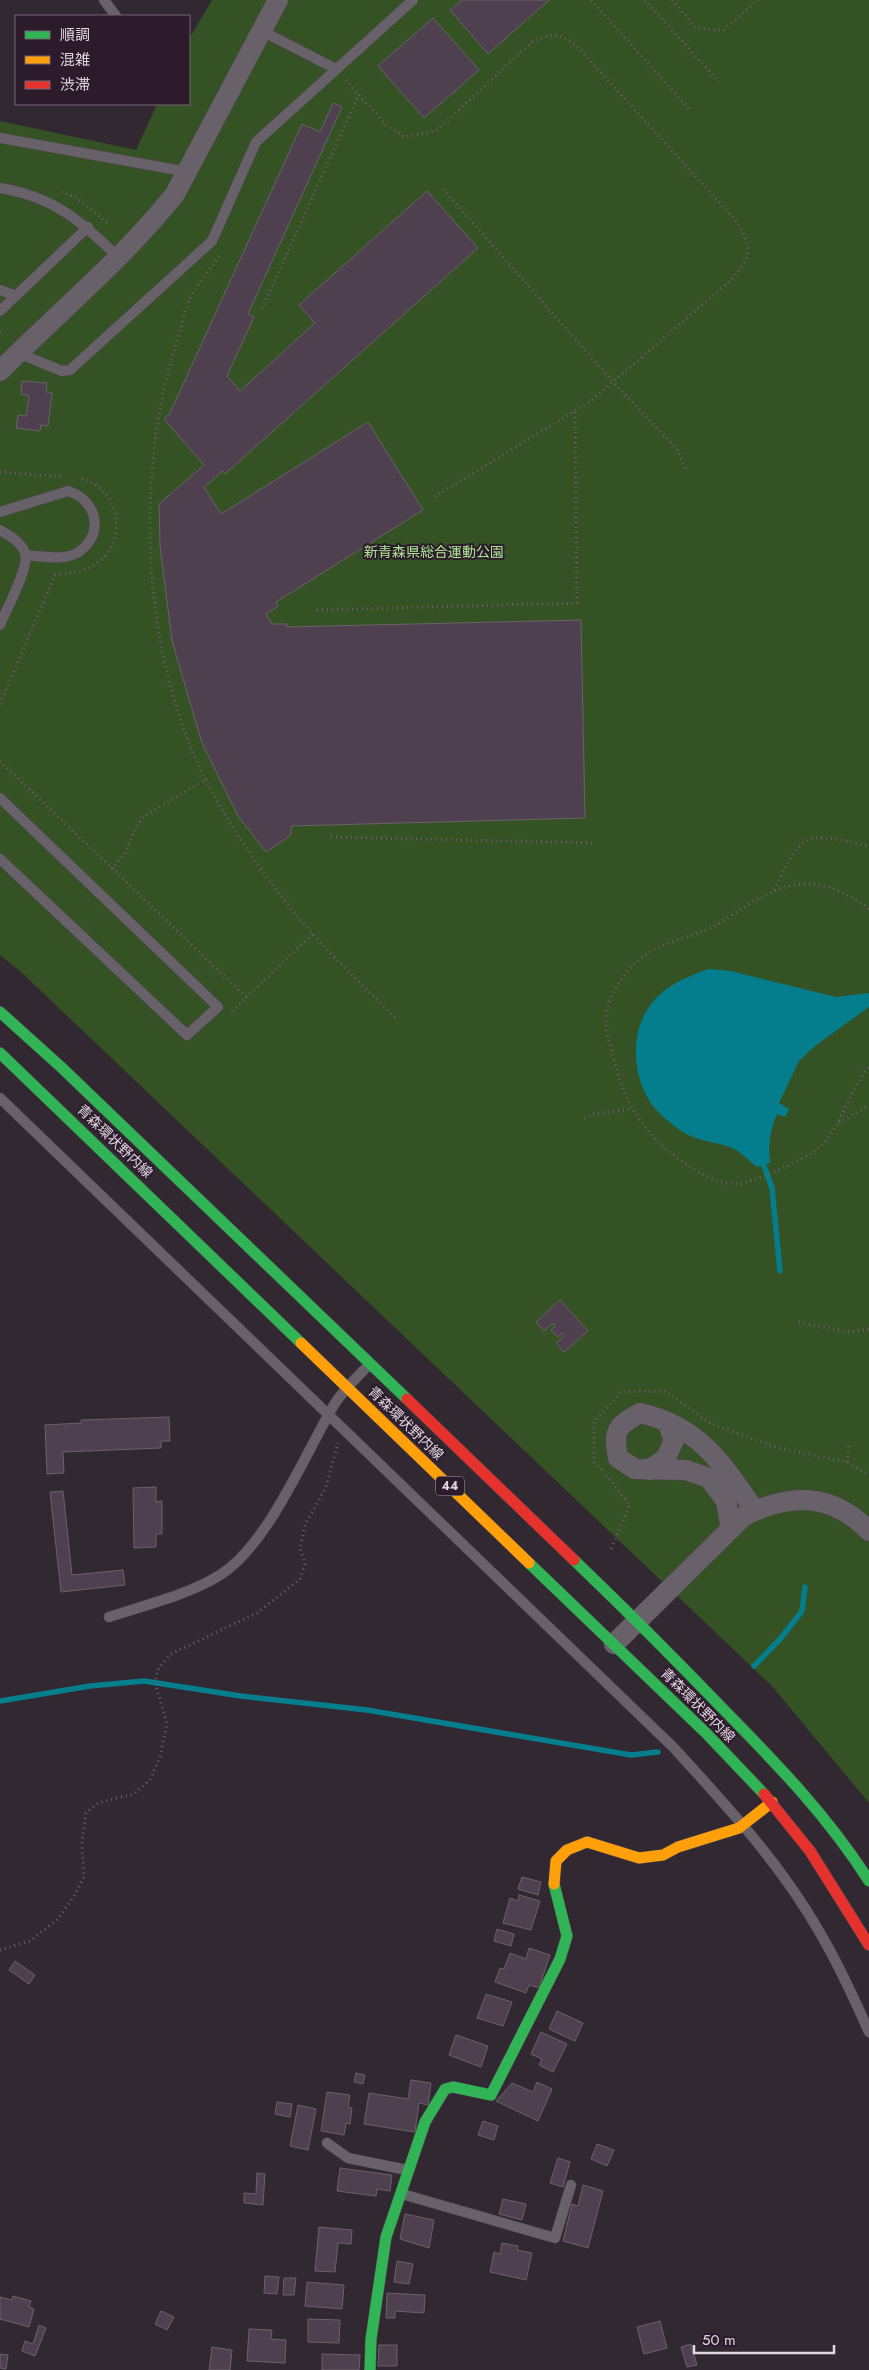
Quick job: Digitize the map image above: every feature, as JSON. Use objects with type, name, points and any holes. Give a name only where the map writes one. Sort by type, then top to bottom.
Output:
[{"type":"main road","name":"青森環状野内線","points":[[0,1012],[68,1073],[255,1260],[369,1364],[638,1621],[794,1782],[848,1848],[869,1882]]},
{"type":"main road","name":"青森環状野内線","points":[[0,1053],[239,1276],[348,1387],[708,1734],[772,1802],[810,1851],[869,1944]]},
{"type":"main road","points":[[370,2370],[371,2339],[386,2237],[425,2122],[445,2089],[453,2087],[491,2095],[560,1958],[566,1936],[553,1879],[556,1861],[567,1850],[587,1842],[639,1858],[663,1855],[678,1847],[709,1839],[743,1825],[772,1802]]},
{"type":"street","points":[[0,371],[155,218],[188,172],[260,30],[278,0]]},
{"type":"street","points":[[731,1529],[726,1501],[709,1478],[686,1470],[635,1469],[618,1458],[615,1440],[622,1423],[640,1413],[659,1417],[685,1430],[706,1446],[755,1511]]},
{"type":"street","points":[[649,1470],[666,1458],[674,1440],[667,1422]]},
{"type":"street","points":[[614,1644],[744,1516],[766,1505],[792,1499],[837,1506],[858,1519],[869,1530]]},
{"type":"lane","points":[[104,0],[115,15]]},
{"type":"lane","points":[[18,353],[62,372],[70,370],[212,241],[256,142],[340,73],[413,0]]},
{"type":"lane","points":[[260,30],[340,73]]},
{"type":"lane","points":[[0,138],[188,172]]},
{"type":"lane","points":[[0,188],[16,191],[61,207],[88,227],[118,256]]},
{"type":"lane","points":[[0,311],[88,227]]},
{"type":"lane","points":[[0,290],[16,296]]},
{"type":"lane","points":[[0,512],[59,492],[68,491],[78,494],[92,510],[96,521],[95,531],[91,540],[76,553],[64,557],[26,555]]},
{"type":"lane","points":[[0,530],[21,545],[26,555],[26,566],[0,625]]},
{"type":"lane","points":[[0,798],[218,1007],[187,1036],[0,859]]},
{"type":"lane","points":[[0,1098],[673,1747],[743,1825],[790,1885],[820,1931],[848,1984],[869,2032]]},
{"type":"lane","points":[[109,1616],[165,1599],[220,1575],[243,1555],[276,1509],[329,1414],[348,1387],[369,1364]]},
{"type":"lane","points":[[328,2143],[348,2158],[408,2170]]},
{"type":"lane","points":[[399,2194],[555,2238],[571,2185]]},
{"type":"path","points":[[591,0],[689,108]]},
{"type":"path","points":[[645,0],[718,82]]},
{"type":"path","points":[[672,0],[697,29],[724,30],[758,0]]},
{"type":"path","points":[[340,73],[387,126],[405,137],[436,132],[532,42],[550,34],[562,35],[576,45],[737,222],[746,237],[749,251],[743,266],[731,280],[591,401],[431,499]]},
{"type":"path","points":[[262,309],[359,94]]},
{"type":"path","points":[[443,189],[613,382],[677,449],[686,469]]},
{"type":"path","points":[[220,254],[189,300],[172,354],[153,453],[150,501],[150,553],[156,615],[167,669],[186,737],[207,779],[261,870],[313,934],[398,1020]]},
{"type":"path","points":[[317,610],[577,603],[575,411]]},
{"type":"path","points":[[0,761],[246,997]]},
{"type":"path","points":[[112,869],[125,853],[136,827],[144,816],[207,779]]},
{"type":"path","points":[[774,891],[792,854],[799,844],[811,837],[825,837],[868,846]]},
{"type":"path","points":[[331,838],[595,843]]},
{"type":"path","points":[[869,909],[850,895],[832,888],[802,883],[764,894],[713,928],[657,947],[642,956],[624,976],[609,1001],[606,1025],[620,1085],[632,1109],[648,1132],[663,1148],[692,1169],[715,1180],[739,1184],[804,1158],[823,1146],[839,1123],[851,1094],[869,1068]]},
{"type":"path","points":[[226,1017],[313,934]]},
{"type":"path","points":[[839,1123],[869,1105]]},
{"type":"path","points":[[584,1118],[594,1114],[632,1109]]},
{"type":"path","points":[[799,1322],[848,1332],[869,1329]]},
{"type":"path","points":[[0,1950],[30,1941],[58,1918],[74,1896],[84,1877],[82,1842],[86,1813],[98,1803],[134,1794],[150,1780],[160,1757],[167,1723],[156,1686],[159,1668],[171,1654],[257,1613],[300,1579],[305,1564],[300,1548],[305,1525],[326,1487],[342,1427]]},
{"type":"path","points":[[848,1462],[850,1445]]},
{"type":"green space","name":"新青森県総合運動公園","points":[[212,0],[869,0],[869,1803],[772,1686],[21,972],[0,955],[0,121],[136,150],[157,105],[190,105],[190,37]]},
{"type":"water","points":[[708,969],[731,971],[836,997],[869,993],[869,1007],[815,1046],[799,1061],[779,1103],[789,1109],[785,1117],[777,1114],[770,1138],[770,1163],[757,1167],[731,1148],[692,1137],[677,1128],[655,1109],[640,1080],[636,1048],[643,1016],[652,1003],[670,986]]},
{"type":"building","points":[[462,0],[549,0],[488,54],[450,10]]},
{"type":"building","points":[[433,18],[479,70],[424,118],[378,66]]},
{"type":"building","points":[[333,103],[342,107],[248,314],[254,317],[227,376],[240,391],[315,323],[299,305],[427,191],[478,248],[225,474],[223,471],[204,487],[221,514],[368,422],[423,510],[276,602],[278,606],[266,614],[272,624],[287,624],[287,627],[581,620],[585,818],[291,826],[291,835],[266,852],[238,816],[202,743],[172,641],[160,546],[159,504],[204,465],[164,419],[170,413],[302,124],[320,132]]},
{"type":"building","points":[[22,381],[47,383],[46,392],[52,393],[48,426],[41,425],[40,431],[16,428],[18,415],[26,416],[29,396],[21,394]]},
{"type":"building","points":[[560,1300],[588,1331],[564,1352],[556,1343],[564,1336],[562,1333],[558,1337],[551,1330],[555,1326],[553,1323],[544,1331],[536,1322]]},
{"type":"building","points":[[169,1417],[170,1441],[161,1441],[161,1448],[63,1452],[64,1473],[47,1474],[45,1425],[81,1423],[81,1420]]},
{"type":"building","points":[[156,1487],[156,1502],[162,1501],[162,1534],[156,1534],[156,1547],[134,1548],[133,1488]]},
{"type":"building","points":[[63,1491],[72,1575],[123,1570],[125,1585],[61,1592],[50,1492]]},
{"type":"building","points":[[522,1877],[541,1882],[538,1895],[518,1889]]},
{"type":"building","points":[[519,1895],[540,1901],[531,1930],[503,1923],[510,1898],[518,1901]]},
{"type":"building","points":[[497,1929],[514,1934],[511,1946],[494,1941]]},
{"type":"building","points":[[529,1948],[550,1955],[539,1988],[529,1985],[526,1993],[495,1982],[500,1968],[504,1969],[510,1953],[526,1959]]},
{"type":"building","points":[[15,1961],[35,1975],[29,1984],[9,1970]]},
{"type":"building","points":[[486,1994],[512,2002],[503,2026],[477,2018]]},
{"type":"building","points":[[557,2011],[583,2023],[575,2041],[549,2029]]},
{"type":"building","points":[[541,2032],[567,2044],[553,2072],[539,2065],[542,2059],[531,2054]]},
{"type":"building","points":[[456,2035],[488,2046],[481,2067],[449,2055]]},
{"type":"building","points":[[356,2073],[365,2075],[363,2084],[354,2082]]},
{"type":"building","points":[[411,2080],[431,2083],[428,2105],[419,2103],[415,2132],[364,2124],[369,2093],[408,2099]]},
{"type":"building","points":[[537,2082],[552,2089],[538,2121],[496,2101],[512,2083],[533,2092]]},
{"type":"building","points":[[327,2092],[350,2095],[348,2107],[352,2108],[350,2124],[346,2123],[344,2135],[321,2131]]},
{"type":"building","points":[[277,2102],[292,2104],[290,2117],[275,2114]]},
{"type":"building","points":[[298,2105],[316,2109],[308,2150],[290,2146]]},
{"type":"building","points":[[483,2121],[498,2126],[494,2140],[478,2135]]},
{"type":"building","points":[[597,2144],[614,2150],[607,2166],[591,2159]]},
{"type":"building","points":[[558,2158],[570,2162],[563,2187],[550,2183]]},
{"type":"building","points":[[340,2168],[392,2175],[390,2191],[377,2189],[376,2196],[337,2191]]},
{"type":"building","points":[[257,2173],[265,2174],[263,2205],[244,2203],[244,2193],[256,2194]]},
{"type":"building","points":[[583,2185],[603,2191],[588,2248],[563,2241],[572,2204],[578,2206]]},
{"type":"building","points":[[503,2199],[526,2204],[522,2220],[499,2214]]},
{"type":"building","points":[[405,2214],[434,2220],[429,2248],[400,2239]]},
{"type":"building","points":[[319,2227],[352,2230],[351,2244],[338,2243],[335,2272],[315,2271]]},
{"type":"building","points":[[502,2243],[518,2246],[517,2250],[532,2253],[526,2280],[490,2272],[494,2252],[500,2254]]},
{"type":"building","points":[[397,2261],[413,2264],[409,2284],[394,2282]]},
{"type":"building","points":[[265,2276],[279,2277],[277,2294],[264,2293]]},
{"type":"building","points":[[284,2278],[296,2278],[294,2295],[283,2295]]},
{"type":"building","points":[[307,2282],[344,2285],[342,2309],[305,2306]]},
{"type":"building","points":[[387,2293],[425,2295],[424,2313],[395,2311],[395,2318],[386,2318]]},
{"type":"building","points":[[13,2296],[31,2301],[29,2307],[34,2309],[29,2327],[0,2319],[0,2297],[12,2300]]},
{"type":"building","points":[[161,2311],[174,2317],[167,2330],[155,2324]]},
{"type":"building","points":[[308,2319],[340,2320],[339,2343],[308,2342]]},
{"type":"building","points":[[660,2321],[667,2348],[644,2354],[637,2327]]},
{"type":"building","points":[[39,2325],[46,2328],[35,2356],[22,2351],[25,2341],[33,2344]]},
{"type":"building","points":[[249,2329],[272,2330],[271,2339],[286,2340],[285,2363],[247,2361]]},
{"type":"building","points":[[691,2344],[697,2365],[687,2367],[681,2347]]},
{"type":"building","points":[[379,2345],[397,2345],[397,2366],[378,2366]]},
{"type":"building","points":[[212,2347],[232,2350],[230,2370],[209,2370]]},
{"type":"building","points":[[0,2354],[8,2355],[6,2369],[0,2368]]},
{"type":"building","points":[[322,2354],[360,2355],[359,2370],[322,2370]]},
{"type":"waterway","points":[[762,1160],[772,1188],[780,1271]]},
{"type":"waterway","points":[[754,1666],[781,1638],[802,1611],[805,1587]]},
{"type":"waterway","points":[[0,1701],[90,1686],[144,1681],[241,1696],[367,1710],[631,1755],[658,1752]]},
{"type":"traffic: fast","points":[[0,1012],[61,1067],[407,1399]]},
{"type":"traffic: fast","points":[[0,1053],[301,1343]]},
{"type":"traffic: fast","points":[[574,1560],[670,1655],[784,1773],[820,1814],[869,1881]]},
{"type":"traffic: fast","points":[[529,1563],[707,1734],[764,1794]]},
{"type":"traffic: fast","points":[[370,2370],[371,2339],[386,2237],[425,2122],[445,2089],[453,2087],[491,2095],[560,1959],[567,1936],[554,1884]]},
{"type":"traffic: slow","points":[[301,1343],[529,1563]]},
{"type":"traffic: slow","points":[[554,1884],[556,1861],[567,1850],[587,1842],[639,1858],[663,1855],[678,1847],[739,1828],[772,1802]]},
{"type":"traffic: jam","points":[[407,1399],[574,1560]]},
{"type":"traffic: jam","points":[[764,1794],[810,1851],[869,1945]]}]
